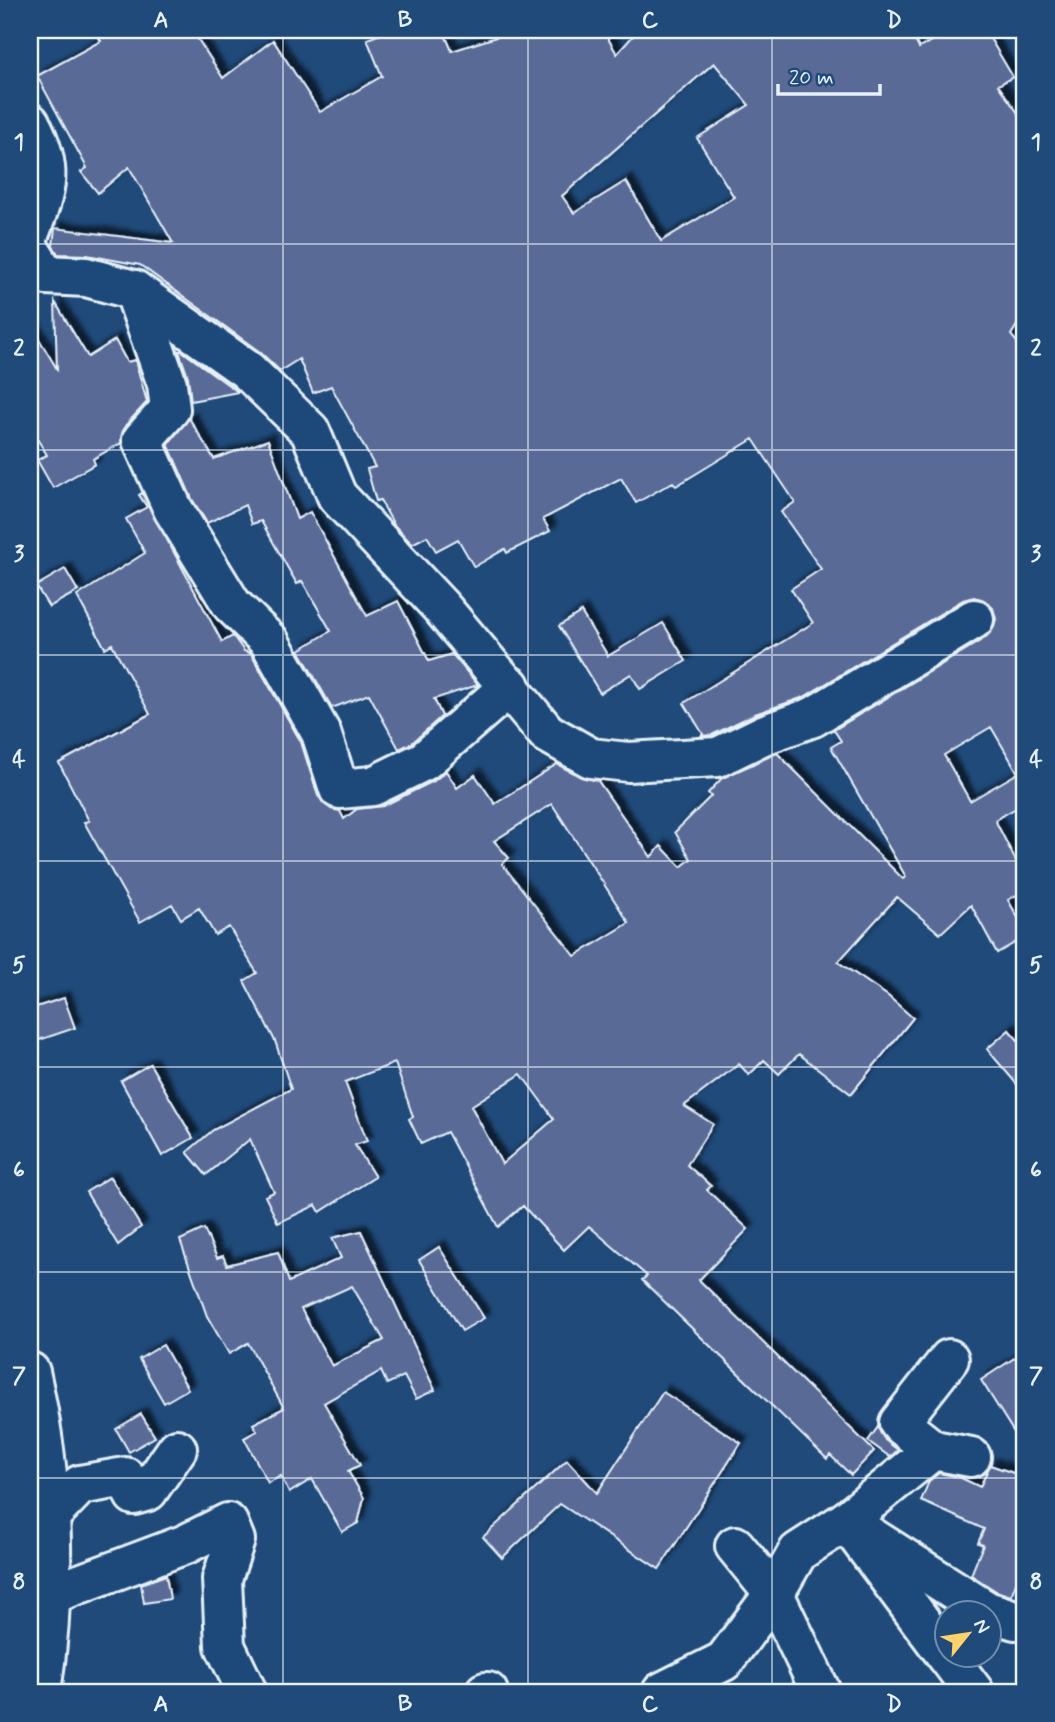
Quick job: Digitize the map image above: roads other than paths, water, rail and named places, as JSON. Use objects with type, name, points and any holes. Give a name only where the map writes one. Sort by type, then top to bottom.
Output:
[{"type":"street","points":[[30,123],[42,146],[46,188],[30,232]]},
{"type":"street","points":[[30,250],[46,275],[86,277],[134,290],[247,370],[310,431],[337,496],[510,687],[547,733],[592,758],[628,762],[718,757],[763,735],[813,717],[974,619]]},
{"type":"street","points":[[134,290],[167,384],[170,409],[142,440],[179,519],[232,605],[269,641],[321,733],[339,789],[373,786],[424,761],[510,687]]},
{"type":"street","points":[[949,1359],[899,1423],[933,1450],[971,1457]]},
{"type":"street","points":[[30,1372],[39,1412],[50,1516],[50,1629],[41,1692]]},
{"type":"street","points":[[50,1516],[80,1485],[125,1477],[134,1495],[148,1491],[177,1449]]},
{"type":"street","points":[[662,1692],[724,1661],[774,1594],[798,1552],[846,1521],[933,1450]]},
{"type":"street","points":[[846,1521],[987,1611],[1015,1620]]},
{"type":"street","points":[[846,1521],[932,1635]]},
{"type":"street","points":[[50,1595],[186,1544],[228,1523],[235,1539],[222,1579],[225,1646],[247,1692]]},
{"type":"street","points":[[735,1546],[774,1594],[821,1692]]},
{"type":"street","points":[[958,1670],[974,1692]]}]
